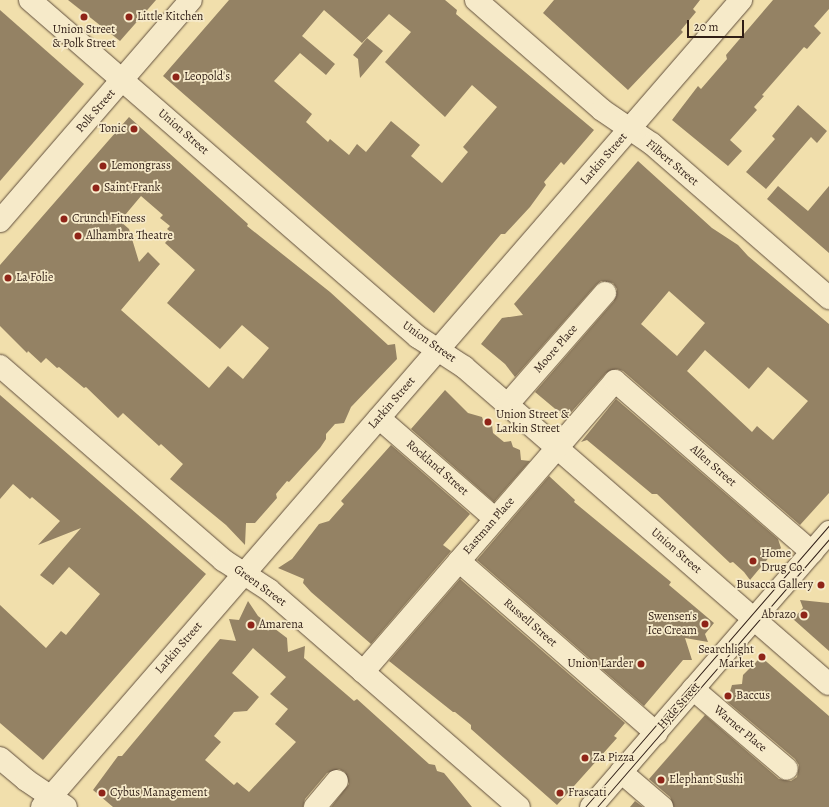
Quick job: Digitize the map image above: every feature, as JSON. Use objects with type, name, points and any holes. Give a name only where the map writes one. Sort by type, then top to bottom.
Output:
[{"type":"street","name":"Union Street","points":[[30,0],[418,337],[458,362],[829,684]]},
{"type":"street","name":"Polk Street","points":[[0,221],[191,0]]},
{"type":"street","name":"Filbert Street","points":[[476,0],[602,110],[652,144],[829,298]]},
{"type":"street","name":"Larkin Street","points":[[53,804],[244,574],[741,0]]},
{"type":"street","name":"Moore Place","points":[[507,405],[605,293]]},
{"type":"street","name":"Green Street","points":[[0,366],[223,560],[269,590],[519,807]]},
{"type":"street","name":"Eastman Place","points":[[363,672],[615,380]]},
{"type":"street","name":"Allen Street","points":[[615,380],[822,546]]},
{"type":"street","name":"Rockland Street","points":[[379,418],[495,519]]},
{"type":"street","name":"Hyde Street","points":[[591,807],[754,619],[822,546]]},
{"type":"street","name":"Russell Street","points":[[459,561],[656,733]]},
{"type":"street","name":"Warner Place","points":[[693,689],[787,769]]},
{"type":"street","points":[[0,758],[53,804]]},
{"type":"street","points":[[621,772],[662,807]]},
{"type":"street","points":[[315,807],[337,782]]},
{"type":"building","points":[[68,0],[156,0],[120,41]]},
{"type":"building","points":[[229,0],[445,0],[457,10],[456,14],[594,130],[564,165],[561,162],[544,182],[546,185],[530,207],[505,234],[501,234],[434,313],[163,76]],"holes":[[[324,10],[362,43],[389,14],[411,32],[385,62],[445,117],[472,85],[497,107],[463,147],[468,152],[442,183],[411,156],[420,145],[391,121],[366,152],[357,144],[349,155],[330,139],[328,142],[306,122],[312,114],[274,81],[300,53],[326,75],[335,64],[302,36]]]},
{"type":"building","points":[[554,0],[700,0],[693,9],[696,12],[681,30],[683,32],[628,90],[543,13]]},
{"type":"building","points":[[773,0],[829,0],[829,9],[814,26],[821,33],[807,49],[804,47],[762,95],[764,96],[754,107],[757,110],[730,140],[742,151],[728,166],[672,120],[698,86],[701,89],[727,59],[726,55]]},
{"type":"building","points":[[0,10],[84,84],[0,181]]},
{"type":"building","points":[[367,38],[383,51],[360,78],[358,59],[353,55]]},
{"type":"building","points":[[798,105],[827,131],[817,143],[811,137],[766,189],[746,172],[775,139],[772,136]]},
{"type":"building","points":[[129,117],[248,224],[247,226],[330,292],[388,345],[395,344],[397,359],[351,407],[344,423],[335,424],[326,434],[326,439],[320,448],[289,482],[287,481],[276,494],[277,498],[255,523],[246,523],[245,545],[226,525],[170,479],[183,464],[161,444],[159,446],[123,413],[118,418],[86,387],[84,388],[46,358],[41,363],[28,351],[27,353],[0,326],[0,265]],"holes":[[[141,196],[163,215],[160,218],[170,226],[167,229],[173,234],[165,243],[195,270],[167,303],[220,349],[242,325],[269,348],[243,379],[228,366],[209,388],[121,310],[160,264],[148,252],[139,262],[129,229],[120,221]]]},
{"type":"building","points":[[638,161],[712,228],[738,245],[748,256],[829,324],[829,493],[800,525],[623,371],[617,369],[606,373],[566,418],[535,392],[614,301],[617,289],[613,283],[601,281],[596,285],[515,377],[505,364],[481,344],[502,318],[523,315],[514,304]],"holes":[[[669,291],[705,323],[677,356],[641,324]],[[705,350],[749,389],[768,367],[808,401],[773,440],[757,426],[752,432],[687,371]]]},
{"type":"building","points":[[778,186],[808,211],[829,186],[829,253],[767,199]]},
{"type":"building","points":[[445,390],[468,413],[482,417],[484,423],[492,425],[493,433],[504,442],[511,441],[513,447],[520,450],[521,460],[530,461],[494,502],[411,429]]},
{"type":"building","points":[[0,395],[206,574],[43,760],[0,723],[0,605],[46,648],[61,631],[66,635],[100,594],[69,567],[53,585],[40,575],[81,528],[38,545],[60,521],[32,497],[30,499],[13,484],[0,499]]},
{"type":"building","points":[[616,399],[778,539],[781,548],[775,555],[771,555],[750,580],[744,572],[733,562],[730,563],[657,494],[652,494],[587,440],[581,442]]},
{"type":"building","points":[[391,445],[470,514],[443,545],[451,551],[371,644],[311,592],[303,583],[304,579],[278,568],[292,559],[319,524],[329,521],[344,504],[341,501]]},
{"type":"building","points":[[549,476],[575,500],[574,502],[671,582],[669,585],[714,623],[705,634],[708,642],[685,638],[692,660],[683,660],[644,706],[477,560]]},
{"type":"building","points":[[460,579],[625,723],[614,736],[617,738],[557,805],[471,729],[471,725],[389,661]]},
{"type":"building","points":[[800,600],[829,603],[829,651],[793,619],[803,608]]},
{"type":"building","points":[[248,601],[258,616],[287,638],[288,652],[305,646],[304,658],[354,701],[357,699],[429,764],[435,765],[437,771],[444,773],[472,807],[331,807],[349,784],[345,772],[339,769],[327,773],[305,799],[303,807],[113,807],[93,790],[118,756],[122,756],[220,639],[236,641],[229,619],[239,620]],"holes":[[[253,648],[286,677],[270,694],[288,709],[275,724],[296,742],[249,792],[237,782],[234,785],[205,760],[221,742],[214,736],[234,712],[247,711],[259,697],[232,673]]]},
{"type":"building","points":[[761,657],[829,716],[829,807],[674,807],[670,797],[649,779],[705,715],[779,779],[791,781],[797,777],[799,765],[795,759],[724,699],[728,698],[732,685],[742,684],[743,675]]},
{"type":"building","points":[[635,801],[643,807],[630,807]]},
{"type":"tram line","points":[[585,807],[829,525]]},
{"type":"tram line","points":[[597,807],[829,539]]},
{"type":"place","name":"Union Street & Polk Street","points":[[84,17]]},
{"type":"place","name":"Little Kitchen","points":[[129,17]]},
{"type":"place","name":"Leopold's","points":[[176,77]]},
{"type":"place","name":"Tonic","points":[[134,129]]},
{"type":"place","name":"Lemongrass","points":[[103,166]]},
{"type":"place","name":"Saint Frank","points":[[96,188]]},
{"type":"place","name":"Crunch Fitness","points":[[64,219]]},
{"type":"place","name":"Alhambra Theatre","points":[[78,236]]},
{"type":"place","name":"La Folie","points":[[8,278]]},
{"type":"place","name":"Union Street & Larkin Street","points":[[488,422]]},
{"type":"place","name":"Home Drug Co.","points":[[753,561]]},
{"type":"place","name":"Busacca Gallery","points":[[821,585]]},
{"type":"place","name":"Abrazo","points":[[804,615]]},
{"type":"place","name":"Swensen's Ice Cream","points":[[705,624]]},
{"type":"place","name":"Amarena","points":[[251,625]]},
{"type":"place","name":"Searchlight Market","points":[[762,657]]},
{"type":"place","name":"Union Larder","points":[[641,664]]},
{"type":"place","name":"Baccus","points":[[728,696]]},
{"type":"place","name":"Za Pizza","points":[[585,758]]},
{"type":"place","name":"Elephant Sushi","points":[[661,780]]},
{"type":"place","name":"Cybus Management","points":[[102,793]]},
{"type":"place","name":"Frascati","points":[[560,793]]}]
